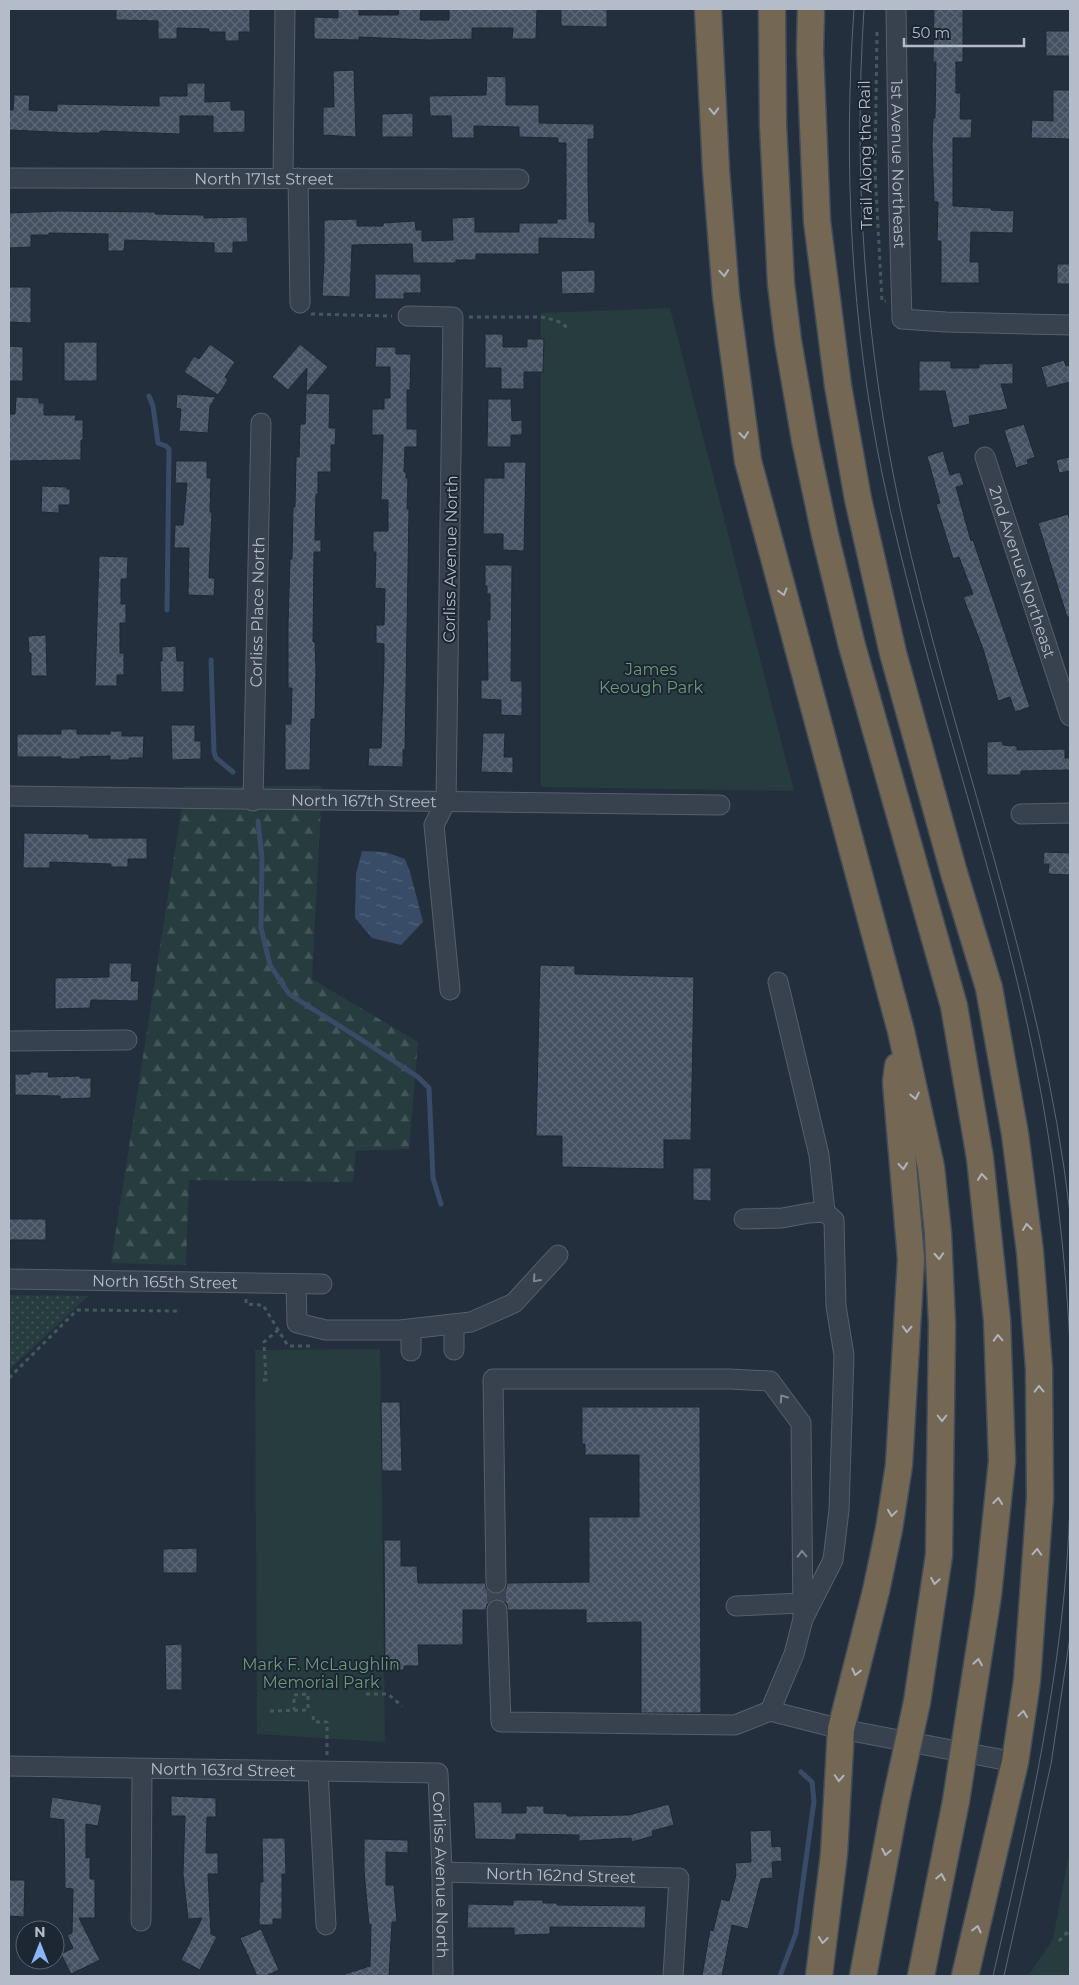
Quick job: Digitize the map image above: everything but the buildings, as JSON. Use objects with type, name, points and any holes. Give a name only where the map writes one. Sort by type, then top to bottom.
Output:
[{"type":"highway","points":[[708,9],[716,170],[726,296],[748,461],[901,1031],[931,1168],[938,1233],[942,1325],[939,1555],[916,1702],[863,1976]]},
{"type":"highway","points":[[712,63],[714,9]]},
{"type":"highway","points":[[811,9],[810,51],[817,221],[838,386],[858,499],[893,653],[988,988],[1015,1134],[1030,1252],[1039,1369],[1040,1498],[1027,1681],[1015,1762],[965,1976]]},
{"type":"highway","points":[[773,13],[774,180],[781,284],[788,341],[805,440],[825,536],[852,646],[954,1006],[980,1158],[997,1320],[1002,1461],[988,1595],[956,1801],[921,1976]]},
{"type":"highway","points":[[819,1976],[834,1854],[841,1729],[890,1529],[899,1465],[911,1259],[896,1082],[901,1031]]},
{"type":"street","points":[[285,9],[291,178],[300,303]]},
{"type":"street","name":"1st Avenue Northeast","points":[[896,9],[899,251],[902,319],[1070,325]]},
{"type":"street","name":"North 171st Street","points":[[9,178],[519,179]]},
{"type":"street","points":[[408,316],[453,317]]},
{"type":"street","name":"Corliss Avenue North","points":[[446,801],[453,317]]},
{"type":"street","name":"Corliss Place North","points":[[253,800],[260,423]]},
{"type":"street","name":"2nd Avenue Northeast","points":[[984,457],[1070,716]]},
{"type":"street","name":"North 167th Street","points":[[9,796],[720,804]]},
{"type":"street","points":[[446,801],[434,825],[450,990]]},
{"type":"street","points":[[1021,814],[1070,813]]},
{"type":"street","points":[[778,982],[819,1155],[825,1212],[834,1220],[836,1306],[844,1355],[839,1510],[833,1560],[803,1611]]},
{"type":"street","points":[[9,1041],[127,1040]]},
{"type":"street","points":[[744,1219],[782,1218],[825,1212]]},
{"type":"street","points":[[296,1284],[297,1323],[326,1330],[411,1329],[471,1322],[514,1303],[558,1255]]},
{"type":"street","name":"North 165th Street","points":[[9,1279],[322,1284]]},
{"type":"street","points":[[454,1324],[454,1350]]},
{"type":"street","points":[[411,1329],[411,1351]]},
{"type":"street","points":[[496,1583],[493,1379],[729,1379],[770,1381],[801,1423],[803,1611],[794,1654],[770,1711]]},
{"type":"street","points":[[736,1606],[803,1611]]},
{"type":"street","points":[[497,1610],[501,1722],[735,1725],[770,1711],[841,1729],[1015,1762]]},
{"type":"street","name":"North 163rd Street","points":[[9,1766],[438,1773]]},
{"type":"street","points":[[142,1769],[142,1921]]},
{"type":"street","points":[[318,1771],[326,1925]]},
{"type":"street","name":"Corliss Avenue North","points":[[438,1773],[442,1872],[443,1976]]},
{"type":"street","name":"North 162nd Street","points":[[442,1872],[679,1878],[673,1976]]},
{"type":"path","name":"Trail Along the Rail","points":[[878,28],[875,170],[882,302]]},
{"type":"path","points":[[300,303],[300,314],[408,316]]},
{"type":"path","points":[[453,317],[541,317],[553,319],[565,325],[568,329]]},
{"type":"path","points":[[9,1378],[77,1310],[180,1311]]},
{"type":"path","points":[[263,1380],[266,1380],[264,1342],[278,1330]]},
{"type":"path","points":[[270,1711],[308,1710],[308,1694],[294,1695],[294,1710]]},
{"type":"path","points":[[366,1694],[388,1694],[402,1706]]},
{"type":"path","points":[[313,1716],[314,1722],[327,1722],[327,1749]]},
{"type":"path","points":[[1059,1941],[1070,1928]]},
{"type":"path","points":[[1065,1932],[1070,1936]]},
{"type":"green space","name":"James Keough Park","points":[[670,308],[794,791],[541,787],[541,313]]},
{"type":"green space","points":[[185,786],[322,786],[312,979],[418,1042],[409,1149],[356,1151],[353,1182],[189,1180],[186,1265],[111,1263]]},
{"type":"green space","points":[[9,1295],[88,1296],[9,1370]]},
{"type":"green space","name":"Mark F. McLaughlin Memorial Park","points":[[380,1349],[385,1742],[257,1734],[255,1350]]},
{"type":"green space","points":[[1070,1849],[1070,1976],[1028,1976],[1053,1939]]},
{"type":"water","points":[[362,851],[385,852],[405,859],[423,922],[401,945],[372,938],[355,918],[356,874]]},
{"type":"waterway","points":[[149,396],[153,406],[158,443],[169,449],[167,610]]},
{"type":"waterway","points":[[211,660],[214,752],[216,758],[233,772]]},
{"type":"waterway","points":[[258,821],[262,858],[261,928],[270,965],[289,994],[418,1077],[429,1088],[433,1178],[441,1204]]},
{"type":"waterway","points":[[780,1976],[796,1933],[814,1801],[812,1782],[801,1772]]},
{"type":"tunnel","points":[[496,1583],[497,1610]]},
{"type":"tram line","points":[[854,9],[849,127],[852,245],[863,362],[872,420],[898,545],[915,611],[989,874],[1023,1006],[1048,1132],[1054,1174],[1064,1259],[1070,1344]]},
{"type":"tram line","points":[[864,9],[861,72],[861,199],[865,262],[878,387],[901,512],[922,600],[1018,947],[1039,1035],[1057,1123],[1070,1213]]},
{"type":"tram line","points":[[993,1976],[1032,1801],[1053,1683],[1067,1565],[1070,1505]]},
{"type":"tram line","points":[[1004,1976],[1051,1764],[1070,1637]]}]
